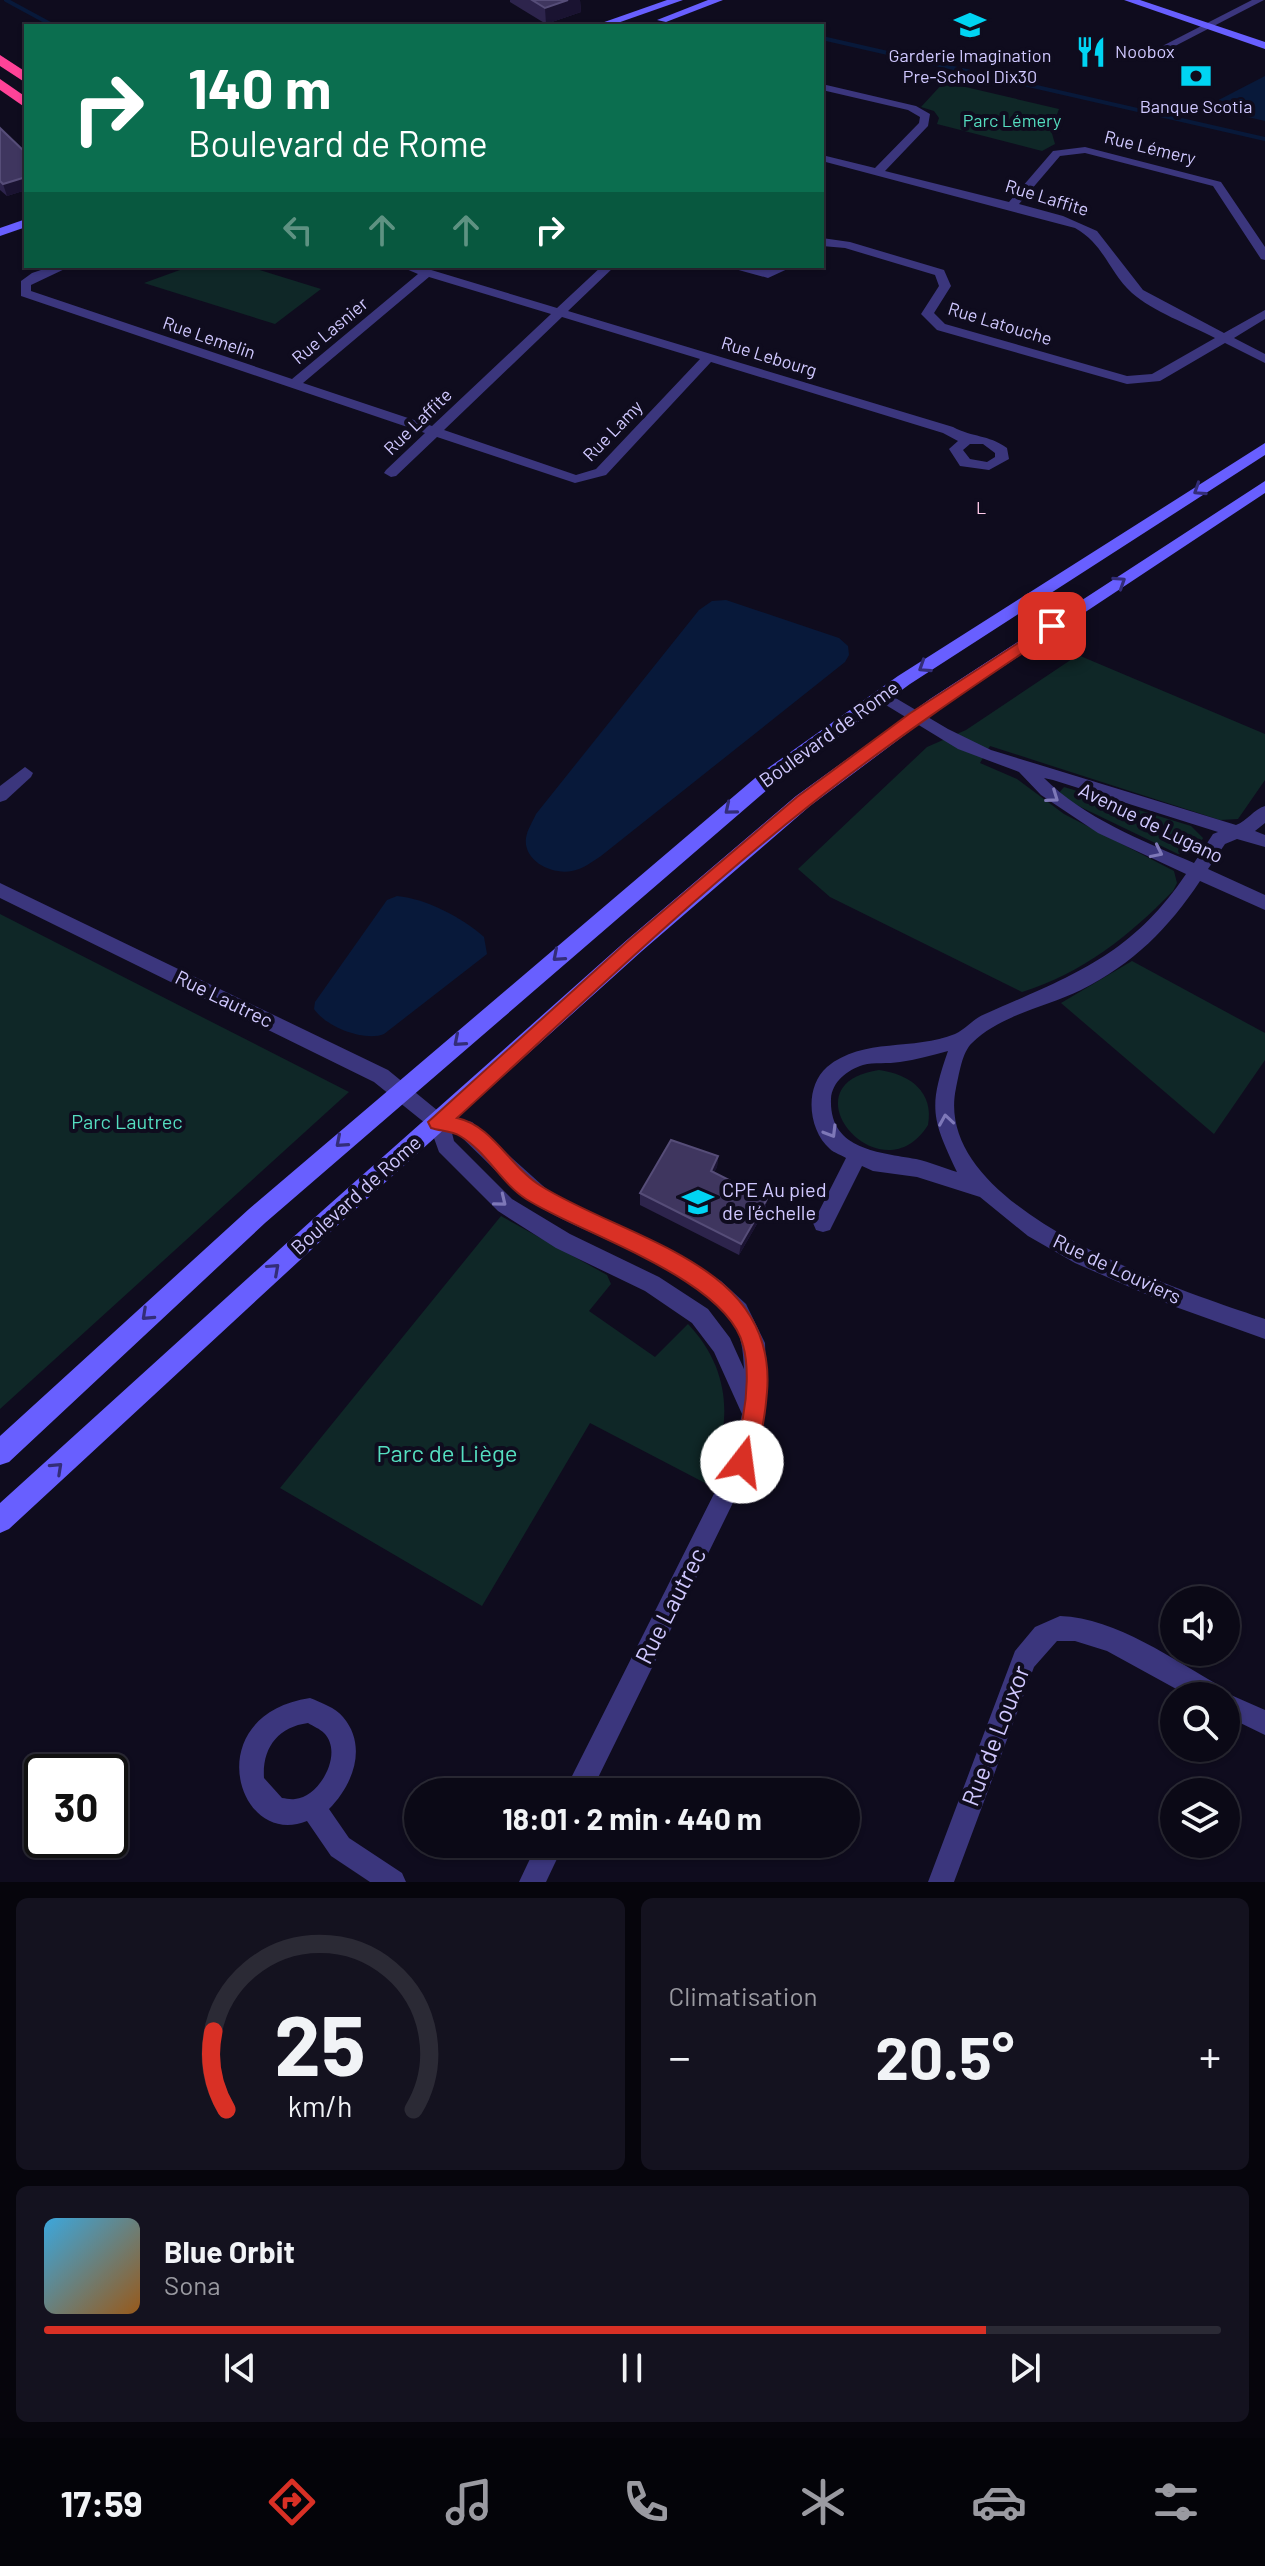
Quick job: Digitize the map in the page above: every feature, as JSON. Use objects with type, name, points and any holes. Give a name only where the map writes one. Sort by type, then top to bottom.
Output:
[{"type":"highway","points":[[0,59],[24,77]]},
{"type":"highway","points":[[0,83],[24,102]]},
{"type":"main road","points":[[604,24],[678,0]]},
{"type":"main road","points":[[649,24],[718,0]]},
{"type":"main road","points":[[1129,0],[1205,26],[1235,23],[1265,33]]},
{"type":"main road","points":[[1166,0],[1265,46]]},
{"type":"main road","points":[[0,218],[24,211]]},
{"type":"main road","points":[[0,232],[24,224]]},
{"type":"main road","name":"Boulevard de Rome","points":[[0,1453],[194,1271],[751,791],[882,695],[1265,448]]},
{"type":"main road","name":"Boulevard de Rome","points":[[0,1520],[438,1122],[758,838],[915,718],[1265,486]]},
{"type":"street","points":[[1157,61],[1259,0]]},
{"type":"street","points":[[1235,23],[1265,8]]},
{"type":"street","points":[[1144,58],[1205,26]]},
{"type":"street","points":[[824,87],[912,108],[926,116],[924,124],[878,171]]},
{"type":"street","name":"Rue Lémery","points":[[1011,206],[1053,156],[1061,150],[1079,149],[1217,184],[1263,249]]},
{"type":"street","name":"Rue Laffite","points":[[824,158],[1088,229],[1105,242],[1123,276],[1139,293],[1265,359]]},
{"type":"street","name":"Rue Latouche","points":[[824,242],[846,245],[940,273],[945,286],[927,314],[941,327],[1118,378],[1151,380],[1224,338]]},
{"type":"street","name":"Rue Lemelin","points":[[60,268],[32,278],[25,284],[25,293],[433,433]]},
{"type":"street","points":[[411,268],[559,312]]},
{"type":"street","name":"Rue Laffite","points":[[391,473],[607,268]]},
{"type":"street","points":[[740,268],[768,274],[783,268]]},
{"type":"street","name":"Rue Lasnier","points":[[293,385],[426,273]]},
{"type":"street","name":"Rue Lebourg","points":[[559,312],[948,430],[967,440]]},
{"type":"street","points":[[1224,338],[1265,314]]},
{"type":"street","name":"Rue Lamy","points":[[433,433],[563,477],[594,477],[708,358]]},
{"type":"street","name":"Avenue de Lugano","points":[[882,695],[952,739],[1026,770],[1054,774],[1265,841]]},
{"type":"street","name":"Avenue de Lugano","points":[[1026,770],[1053,798],[1265,903]]},
{"type":"street","points":[[0,796],[25,773]]},
{"type":"street","points":[[823,1223],[857,1157],[837,1143],[826,1127],[821,1109],[822,1092],[830,1076],[862,1057],[902,1054],[961,1040],[987,1021],[1075,984],[1127,952],[1171,911],[1219,839],[1253,825],[1265,812]]},
{"type":"street","name":"Rue Lautrec","points":[[0,890],[368,1069],[438,1122],[465,1128],[545,1200],[684,1269],[727,1300],[745,1322],[754,1343],[757,1381],[754,1417],[733,1483],[584,1778]]},
{"type":"street","name":"Rue de Louviers","points":[[961,1040],[943,1096],[946,1127],[954,1148],[981,1188],[1033,1229],[1152,1290],[1265,1329]]},
{"type":"street","name":"Rue Lautrec","points":[[438,1122],[446,1146],[505,1205],[563,1241],[652,1284],[700,1316],[722,1345],[754,1417]]},
{"type":"street","name":"Rue de Louviers","points":[[857,1157],[917,1168],[981,1188]]},
{"type":"street","name":"Rue de Louxor","points":[[941,1882],[1024,1660],[1032,1646],[1045,1634],[1060,1628],[1092,1632],[1187,1682]]},
{"type":"street","points":[[1240,1710],[1265,1723]]},
{"type":"street","points":[[313,1807],[340,1847],[393,1882]]},
{"type":"street","points":[[532,1882],[544,1858]]},
{"type":"green space","name":"Parc Lémery","points":[[944,82],[1059,109],[1051,130],[1055,144],[1042,151],[937,124],[939,118],[934,111],[921,107]]},
{"type":"green space","points":[[185,268],[253,268],[321,289],[275,324],[144,283]]},
{"type":"green space","points":[[1078,655],[1265,734],[1265,780],[1238,819],[1220,820],[990,746],[980,763],[1017,779],[1064,814],[1174,871],[1177,883],[1173,891],[1122,938],[1065,975],[1022,992],[830,897],[798,869],[927,747],[966,730]]},
{"type":"green space","points":[[1064,787],[1191,826],[1203,838],[1196,852],[1178,854],[1064,799],[1059,793]]},
{"type":"green space","name":"Parc Lautrec","points":[[0,914],[349,1092],[0,1409]]},
{"type":"green space","points":[[1132,961],[1265,1033],[1265,1060],[1214,1134],[1061,1003]]},
{"type":"green space","points":[[879,1070],[910,1080],[927,1103],[928,1125],[908,1145],[887,1150],[866,1144],[850,1131],[839,1113],[839,1095],[851,1079]]},
{"type":"green space","name":"Parc de Liège","points":[[501,1216],[607,1275],[611,1284],[589,1311],[655,1357],[688,1324],[713,1361],[724,1400],[724,1421],[721,1441],[705,1483],[590,1423],[482,1606],[280,1488]]},
{"type":"water","points":[[1265,76],[1265,121],[1205,107]]},
{"type":"water","points":[[726,600],[839,638],[848,646],[849,655],[845,662],[601,856],[572,871],[556,871],[540,865],[526,846],[536,814],[699,610],[712,601]]},
{"type":"water","points":[[397,896],[432,905],[465,923],[484,937],[487,954],[384,1034],[367,1036],[336,1027],[314,1009],[315,1002],[387,900]]},
{"type":"building","points":[[532,0],[568,0],[545,8]]},
{"type":"building","points":[[0,128],[24,151],[24,178],[3,184],[0,181]]},
{"type":"building","name":"CPE Au pied de l'échelle","points":[[671,1140],[718,1156],[711,1171],[767,1199],[741,1244],[640,1193]]},
{"type":"waterway","points":[[6,0],[50,24]]},
{"type":"waterway","points":[[824,38],[1265,139]]},
{"type":"place","name":"Garderie Imagination Pre-School Dix30","points":[[970,25]]},
{"type":"place","name":"Noobox","points":[[1091,52]]},
{"type":"place","name":"Banque Scotia","points":[[1196,76]]},
{"type":"place","name":"CPE Au pied de l'échelle","points":[[698,1202]]},
{"type":"district","name":"L","points":[[982,508]]},
{"type":"route","points":[[742,1462],[754,1417],[757,1381],[754,1343],[738,1311],[714,1288],[684,1269],[531,1192],[465,1128],[438,1122],[635,945],[803,801],[915,718],[1052,626]]}]
